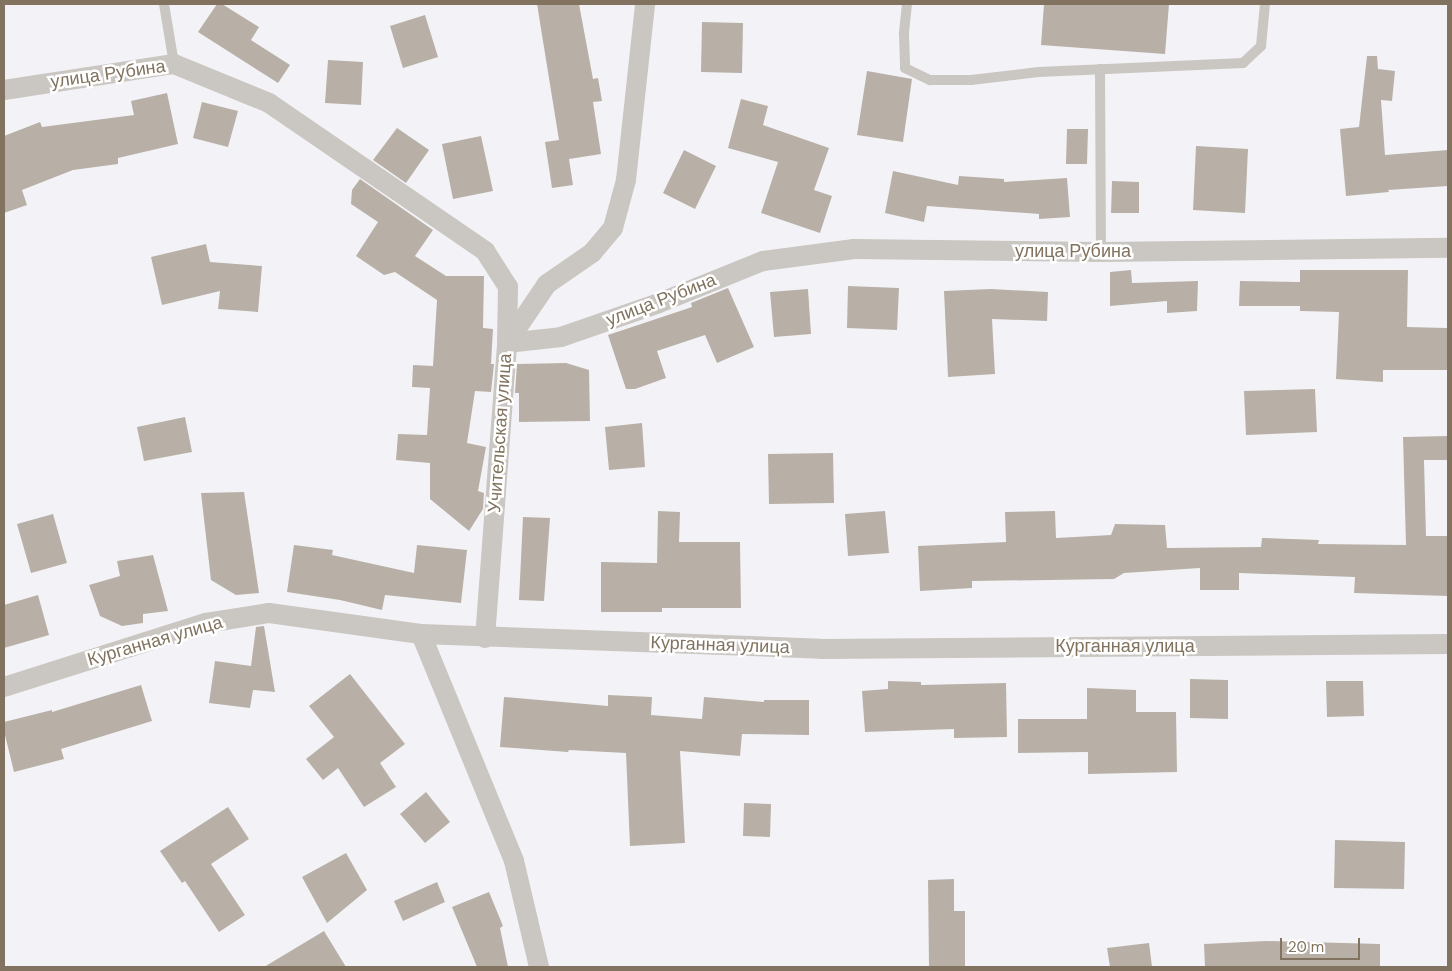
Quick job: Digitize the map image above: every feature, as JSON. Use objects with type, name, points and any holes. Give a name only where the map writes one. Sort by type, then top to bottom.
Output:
[{"type":"street","name":"Учительская улица","points":[[485,638],[507,343],[547,284],[592,253],[614,228],[626,180],[645,4]]},
{"type":"street","name":"улица Рубина","points":[[4,90],[174,64],[269,103],[485,251],[508,287],[507,343],[562,337],[659,303],[763,261],[854,249],[1101,252],[1448,248]]},
{"type":"street","name":"Курганная улица","points":[[4,687],[206,622],[269,613],[421,634],[485,638],[821,648],[1448,644]]},
{"type":"street","points":[[421,634],[514,861],[539,967]]},
{"type":"lane","points":[[164,4],[174,64]]},
{"type":"lane","points":[[907,4],[904,34],[905,68],[930,80],[971,80],[1100,69],[1243,63],[1261,46],[1265,4]]},
{"type":"lane","points":[[1100,69],[1101,252]]},
{"type":"building","points":[[217,4],[222,4],[259,27],[251,40],[290,65],[278,83],[198,32]]},
{"type":"building","points":[[537,4],[579,4],[593,79],[598,78],[602,101],[593,102],[601,154],[569,159],[573,185],[552,188],[545,142],[559,140]]},
{"type":"building","points":[[1044,4],[1169,4],[1165,54],[1041,45]]},
{"type":"building","points":[[425,15],[438,57],[403,68],[390,26]]},
{"type":"building","points":[[702,22],[743,23],[742,73],[701,72]]},
{"type":"building","points":[[1367,56],[1377,56],[1378,69],[1395,71],[1392,101],[1381,100],[1385,155],[1448,150],[1448,186],[1388,190],[1389,192],[1346,196],[1340,129],[1359,127]]},
{"type":"building","points":[[328,60],[363,62],[361,105],[325,103]]},
{"type":"building","points":[[867,71],[912,79],[903,142],[857,135]]},
{"type":"building","points":[[167,93],[178,144],[118,158],[118,164],[73,170],[22,190],[27,205],[4,213],[4,136],[40,122],[42,127],[134,115],[131,101]]},
{"type":"building","points":[[741,99],[768,106],[763,125],[829,148],[814,190],[832,196],[820,233],[761,213],[778,162],[728,148]]},
{"type":"building","points":[[202,102],[238,111],[228,147],[193,138]]},
{"type":"building","points":[[397,128],[429,150],[406,183],[373,160]]},
{"type":"building","points":[[1067,129],[1088,129],[1087,164],[1066,164]]},
{"type":"building","points":[[481,136],[493,191],[453,199],[442,144]]},
{"type":"building","points":[[1196,146],[1248,149],[1245,213],[1193,210]]},
{"type":"building","points":[[684,150],[716,166],[695,209],[663,193]]},
{"type":"building","points":[[893,171],[958,185],[959,176],[1004,179],[1004,182],[1067,178],[1070,217],[1039,219],[1039,214],[927,206],[924,222],[885,213]]},
{"type":"building","points":[[360,179],[433,230],[415,256],[446,276],[484,276],[483,328],[493,329],[491,364],[494,364],[491,392],[475,391],[467,443],[486,447],[478,491],[484,493],[483,509],[469,531],[430,499],[430,463],[396,460],[398,434],[427,435],[430,388],[412,387],[413,365],[433,366],[437,300],[395,272],[384,275],[356,256],[378,222],[351,204],[352,190]]},
{"type":"building","points":[[1112,181],[1139,182],[1139,213],[1111,213]]},
{"type":"building","points":[[206,244],[210,262],[262,266],[258,312],[218,309],[220,291],[162,305],[151,257]]},
{"type":"building","points":[[1131,270],[1132,283],[1198,281],[1197,311],[1167,313],[1167,301],[1110,306],[1110,272]]},
{"type":"building","points":[[1300,270],[1408,270],[1407,327],[1448,328],[1448,370],[1383,370],[1383,382],[1336,379],[1339,312],[1300,311],[1300,306],[1239,306],[1240,281],[1300,282]]},
{"type":"building","points":[[848,286],[899,288],[897,330],[847,328]]},
{"type":"building","points":[[728,288],[754,347],[717,363],[705,335],[657,351],[666,378],[635,389],[626,389],[608,335],[692,307],[691,303]]},
{"type":"building","points":[[808,289],[811,334],[774,337],[770,292]]},
{"type":"building","points":[[991,289],[1048,292],[1047,321],[992,319],[995,374],[948,377],[944,291]]},
{"type":"building","points":[[566,363],[589,370],[590,421],[519,422],[519,393],[515,393],[517,364]]},
{"type":"building","points":[[1315,389],[1317,432],[1246,435],[1244,391]]},
{"type":"building","points":[[185,417],[192,452],[144,461],[137,427]]},
{"type":"building","points":[[642,423],[645,467],[609,470],[605,427]]},
{"type":"building","points":[[1448,436],[1448,460],[1424,460],[1426,536],[1448,536],[1448,596],[1354,593],[1355,577],[1239,573],[1239,590],[1200,590],[1200,568],[1124,573],[1114,579],[972,581],[972,588],[920,591],[918,546],[1006,542],[1005,512],[1055,511],[1056,538],[1111,535],[1115,524],[1165,525],[1167,548],[1261,547],[1262,538],[1319,540],[1318,544],[1406,545],[1403,437]]},
{"type":"building","points":[[833,453],[834,503],[769,504],[768,454]]},
{"type":"building","points":[[244,492],[259,593],[236,595],[211,580],[201,493]]},
{"type":"building","points":[[658,511],[680,512],[679,542],[740,542],[741,608],[662,608],[662,612],[601,612],[601,562],[657,563]]},
{"type":"building","points":[[885,511],[889,553],[848,556],[845,514]]},
{"type":"building","points":[[53,514],[67,563],[31,573],[17,524]]},
{"type":"building","points":[[523,517],[550,518],[544,601],[519,600]]},
{"type":"building","points":[[294,545],[333,550],[332,555],[414,573],[417,545],[467,550],[461,603],[385,595],[382,610],[340,600],[287,592]]},
{"type":"building","points":[[153,555],[168,611],[143,614],[143,623],[122,626],[100,616],[89,585],[120,576],[117,561]]},
{"type":"building","points":[[38,595],[49,635],[4,648],[4,605]]},
{"type":"building","points":[[264,626],[275,692],[253,690],[250,708],[209,703],[215,661],[251,666],[256,627]]},
{"type":"building","points":[[350,674],[405,744],[380,763],[396,787],[364,807],[338,768],[323,780],[306,759],[334,737],[309,706]]},
{"type":"building","points":[[1190,679],[1228,680],[1228,719],[1190,718]]},
{"type":"building","points":[[888,681],[921,682],[921,685],[1006,683],[1007,737],[954,738],[954,729],[865,732],[862,691],[888,689]]},
{"type":"building","points":[[1326,681],[1363,681],[1364,716],[1327,717]]},
{"type":"building","points":[[141,685],[152,721],[61,749],[64,759],[14,772],[4,731],[4,722],[52,710],[52,712]]},
{"type":"building","points":[[1087,688],[1136,690],[1136,712],[1176,712],[1177,772],[1088,774],[1088,752],[1018,753],[1018,719],[1087,719]]},
{"type":"building","points":[[608,695],[652,697],[651,715],[702,719],[704,697],[764,702],[764,700],[809,700],[809,735],[742,734],[740,756],[680,751],[685,843],[630,846],[626,753],[569,750],[568,752],[500,747],[504,697],[608,706]]},
{"type":"building","points":[[426,792],[450,822],[425,843],[400,814]]},
{"type":"building","points":[[744,803],[771,804],[770,837],[743,836]]},
{"type":"building","points":[[228,807],[249,839],[211,864],[245,915],[219,932],[185,881],[182,883],[160,851]]},
{"type":"building","points":[[1335,840],[1405,842],[1404,889],[1334,888]]},
{"type":"building","points":[[346,853],[367,890],[327,923],[302,877]]},
{"type":"building","points":[[954,879],[954,911],[965,911],[965,967],[929,967],[928,880]]},
{"type":"building","points":[[437,882],[445,902],[403,921],[394,901]]},
{"type":"building","points":[[489,892],[503,926],[500,928],[508,967],[477,967],[452,907]]},
{"type":"building","points":[[324,931],[346,967],[264,967]]},
{"type":"building","points":[[1266,941],[1380,944],[1380,967],[1205,967],[1204,944]]},
{"type":"building","points":[[1149,943],[1152,967],[1110,967],[1107,948]]}]
